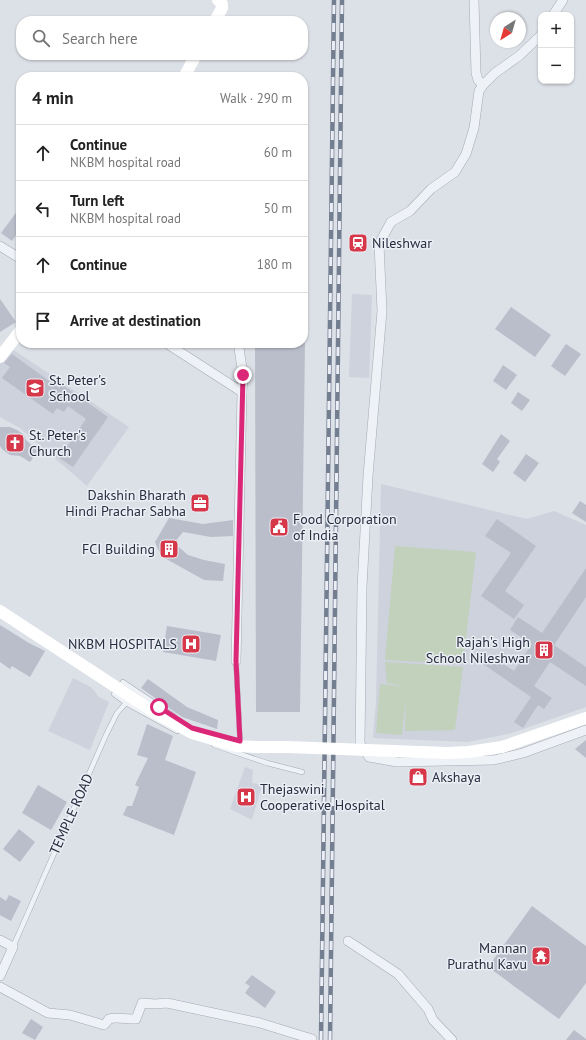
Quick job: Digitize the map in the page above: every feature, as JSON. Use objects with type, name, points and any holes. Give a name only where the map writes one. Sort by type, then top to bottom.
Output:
[{"type":"main road","points":[[218,0],[222,4],[222,8],[218,16]]},
{"type":"main road","points":[[187,72],[193,60]]},
{"type":"main road","points":[[0,357],[16,336]]},
{"type":"main road","points":[[0,611],[154,712],[192,732],[236,746],[258,748],[287,747],[447,753],[468,752],[502,747],[586,718]]},
{"type":"street","points":[[474,0],[476,73],[478,80],[483,85]]},
{"type":"street","points":[[555,12],[563,0]]},
{"type":"street","points":[[538,38],[519,56],[495,73],[479,91],[474,128],[466,154],[455,172],[431,189],[410,211],[391,222],[379,244],[382,311],[368,476],[362,587],[360,744],[369,758],[397,762],[494,760],[523,753],[586,730]]},
{"type":"street","points":[[0,246],[16,256]]},
{"type":"street","points":[[174,348],[242,392]]},
{"type":"street","points":[[236,661],[243,375],[239,348]]},
{"type":"street","points":[[0,940],[13,947],[0,976]]},
{"type":"street","points":[[348,942],[398,974],[428,1009],[433,1020],[452,1040]]},
{"type":"street","points":[[0,987],[48,1013],[70,1015],[104,1025],[108,1019],[136,1019],[142,1003],[167,1003],[260,1023],[312,1039]]},
{"type":"lane","points":[[229,738],[240,741],[236,661]]},
{"type":"lane","points":[[218,735],[192,728],[123,682],[114,694],[126,703],[178,731],[227,750],[267,763],[302,772]]},
{"type":"lane","name":"TEMPLE ROAD","points":[[13,947],[106,735],[117,713],[126,703]]},
{"type":"shaded area","points":[[352,294],[372,295],[369,378],[349,377]]},
{"type":"shaded area","name":"St. Peter's School","points":[[9,347],[129,427],[87,486],[20,428],[0,417],[0,358]]},
{"type":"shaded area","points":[[381,484],[527,519],[554,511],[586,525],[586,707],[512,733],[468,742],[373,738],[376,702]]},
{"type":"shaded area","points":[[73,678],[91,687],[99,697],[109,702],[90,750],[48,731]]},
{"type":"shaded area","name":"Thejaswini Cooperative Hospital","points":[[245,767],[253,770],[252,783],[262,785],[252,820],[230,809]]},
{"type":"green space","points":[[395,546],[476,552],[463,664],[385,660]]},
{"type":"green space","points":[[385,662],[463,667],[455,730],[405,731],[406,698],[402,735],[376,733],[380,684],[406,687],[387,683]]},
{"type":"building","points":[[16,213],[16,235],[12,241],[1,233]]},
{"type":"building","points":[[0,299],[16,322],[0,332]]},
{"type":"building","points":[[511,307],[551,335],[535,357],[495,329]]},
{"type":"building","points":[[566,344],[581,354],[565,376],[551,366]]},
{"type":"building","name":"Food Corporation of India","points":[[255,348],[305,348],[300,712],[256,712]]},
{"type":"building","name":"St. Peter's School","points":[[12,354],[59,388],[61,384],[108,417],[73,467],[59,458],[86,419],[68,406],[64,412],[57,408],[53,414],[2,378],[10,367],[4,363]]},
{"type":"building","points":[[503,365],[517,375],[506,390],[493,381]]},
{"type":"building","points":[[518,392],[530,400],[522,411],[511,403]]},
{"type":"building","name":"St. Peter's Church","points":[[0,427],[10,427],[17,430],[23,434],[26,440],[38,451],[30,462],[20,456],[10,455],[2,449],[0,446]]},
{"type":"building","points":[[501,434],[510,441],[497,459],[500,462],[493,472],[482,464]]},
{"type":"building","points":[[526,454],[539,463],[525,482],[513,473]]},
{"type":"building","points":[[580,501],[586,505],[586,522],[572,513]]},
{"type":"building","name":"FCI Building","points":[[169,518],[203,524],[233,520],[233,536],[211,537],[183,532],[174,543],[188,555],[225,564],[223,581],[204,580],[161,556],[155,542]]},
{"type":"building","name":"Rajah's High School Nileshwar","points":[[497,519],[536,546],[505,591],[524,605],[514,619],[481,596],[511,553],[485,536]]},
{"type":"building","name":"Rajah's High School Nileshwar","points":[[586,568],[586,597],[554,645],[586,667],[586,686],[550,662],[534,686],[552,698],[544,709],[538,705],[523,728],[514,722],[531,697],[483,664],[490,655],[514,671],[532,644],[510,630],[518,617],[542,633]]},
{"type":"building","points":[[0,625],[45,651],[30,677],[12,666],[10,669],[0,662]]},
{"type":"building","name":"NKBM HOSPITALS","points":[[167,626],[221,635],[216,661],[163,652]]},
{"type":"building","points":[[148,679],[187,707],[218,720],[217,729],[182,717],[141,688]]},
{"type":"building","points":[[147,724],[173,736],[165,760],[196,772],[174,835],[123,815],[127,806],[132,806],[139,787],[135,785],[148,758],[137,755]]},
{"type":"building","points":[[586,740],[586,758],[575,749]]},
{"type":"building","points":[[38,785],[67,802],[51,830],[22,813]]},
{"type":"building","points":[[19,829],[35,842],[20,862],[3,849]]},
{"type":"building","points":[[9,895],[21,901],[11,921],[0,915],[0,897],[6,901]]},
{"type":"building","name":"Mannan Purathu Kavu","points":[[532,906],[586,946],[586,983],[559,1019],[488,967]]},
{"type":"building","points":[[252,975],[276,992],[265,1008],[245,993],[250,986],[245,983]]},
{"type":"building","points":[[31,1019],[43,1027],[35,1040],[22,1033]]},
{"type":"building","points":[[574,1030],[586,1039],[586,1040],[566,1040]]},
{"type":"railway","points":[[321,1040],[334,0]]},
{"type":"railway","points":[[330,1040],[342,0]]},
{"type":"place","name":"Nileshwar","points":[[358,243]]},
{"type":"place","name":"St. Peter's School","points":[[35,388]]},
{"type":"place","name":"St. Peter's Church","points":[[15,443]]},
{"type":"place","name":"Dakshin Bharath Hindi Prachar Sabha","points":[[200,503]]},
{"type":"place","name":"Food Corporation of India","points":[[279,527]]},
{"type":"place","name":"FCI Building","points":[[169,549]]},
{"type":"place","name":"NKBM HOSPITALS","points":[[191,644]]},
{"type":"place","name":"Rajah's High School Nileshwar","points":[[544,650]]},
{"type":"place","name":"Akshaya","points":[[418,777]]},
{"type":"place","name":"Thejaswini Cooperative Hospital","points":[[246,797]]},
{"type":"place","name":"Mannan Purathu Kavu","points":[[541,956]]},
{"type":"route","points":[[159,707],[192,728],[240,741],[236,661],[243,375]]}]
